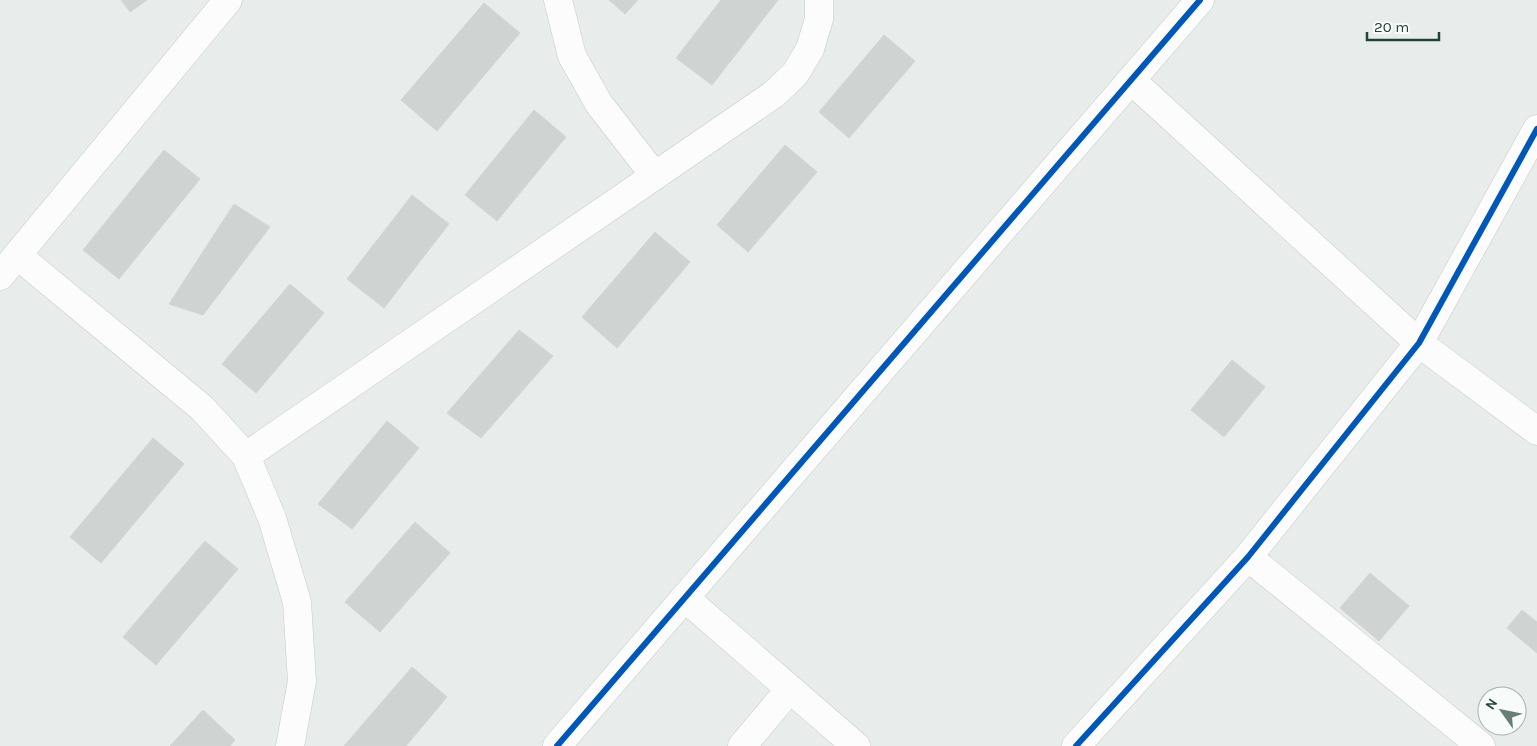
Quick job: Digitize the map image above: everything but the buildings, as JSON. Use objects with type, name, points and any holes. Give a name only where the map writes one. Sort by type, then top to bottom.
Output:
[{"type":"street","points":[[228,0],[8,266],[202,408],[246,456],[272,518],[297,602],[302,681],[290,746]]},
{"type":"street","points":[[558,0],[572,56],[599,104],[655,176]]},
{"type":"street","points":[[246,456],[774,94],[795,74],[810,49],[819,19],[819,0]]},
{"type":"street","points":[[558,746],[1200,0]]},
{"type":"street","points":[[1131,80],[1419,343],[1537,430]]},
{"type":"street","points":[[1076,746],[1248,557],[1419,343],[1537,129]]},
{"type":"street","points":[[1248,557],[1463,741]]},
{"type":"street","points":[[685,598],[856,746]]},
{"type":"street","points":[[742,746],[790,689]]},
{"type":"cycle path","points":[[557,746],[1200,0]]},
{"type":"cycle path","points":[[1076,746],[1248,557],[1419,343],[1537,129]]}]
